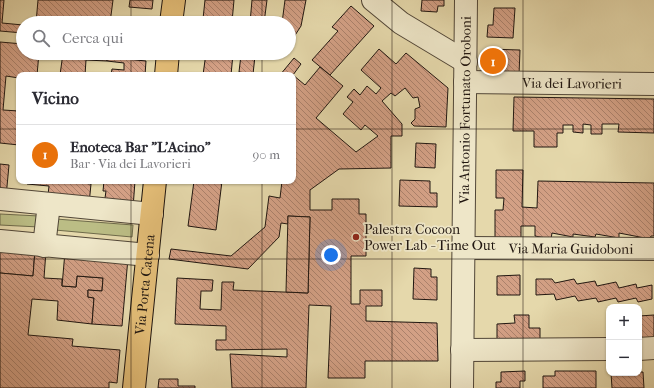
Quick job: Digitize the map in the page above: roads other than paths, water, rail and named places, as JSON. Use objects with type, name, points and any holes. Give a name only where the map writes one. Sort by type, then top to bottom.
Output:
[{"type":"main road","points":[[172,16],[174,0]]},
{"type":"main road","points":[[166,72],[167,60]]},
{"type":"main road","name":"Via Porta Catena","points":[[134,388],[155,184]]},
{"type":"street","points":[[373,0],[465,72]]},
{"type":"street","name":"Via Antonio Fortunato Oroboni","points":[[462,388],[466,0]]},
{"type":"street","name":"Via dei Lavorieri","points":[[465,72],[654,84]]},
{"type":"street","points":[[0,199],[152,214]]},
{"type":"street","points":[[44,246],[49,204]]},
{"type":"street","points":[[0,242],[148,255]]},
{"type":"street","name":"Via Maria Guidoboni","points":[[464,248],[654,249]]},
{"type":"street","points":[[642,349],[654,348]]},
{"type":"street","points":[[462,350],[606,349]]},
{"type":"place","name":"Enoteca Bar \"L'Acino\"","points":[[493,61]]},
{"type":"place","name":"Palestra Cocoon Power Lab - Time Out","points":[[356,237]]}]
